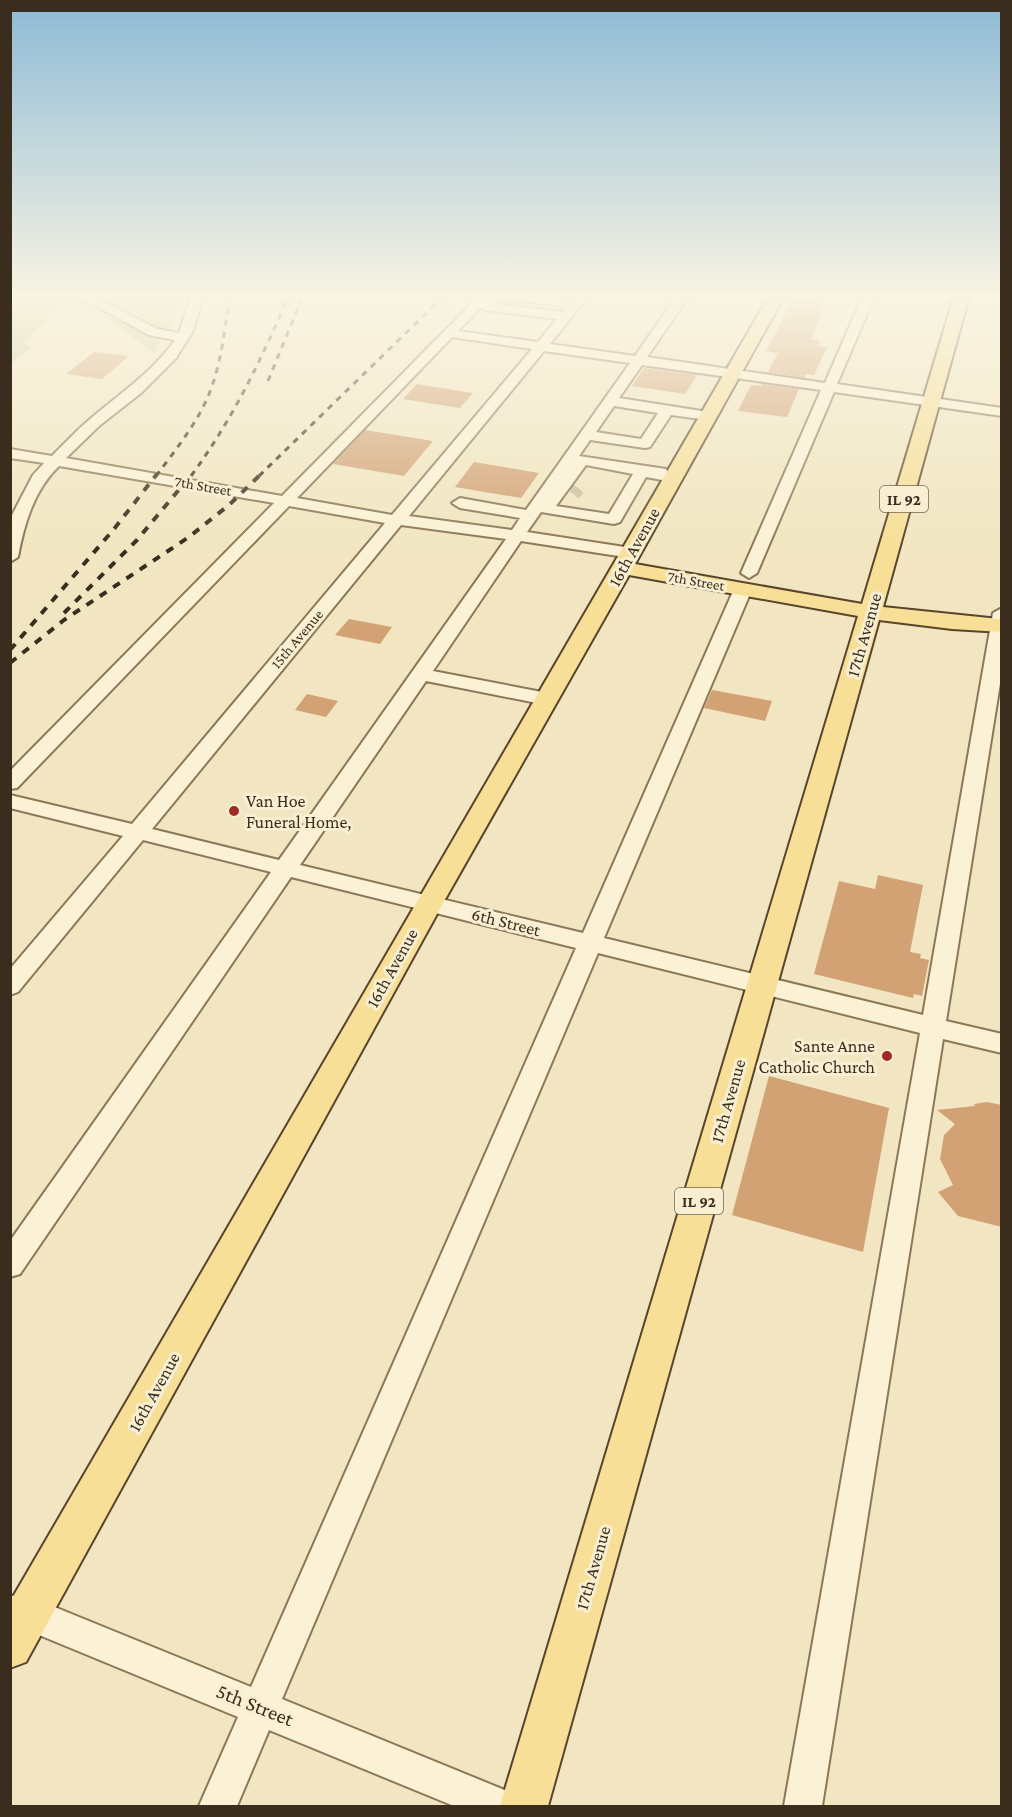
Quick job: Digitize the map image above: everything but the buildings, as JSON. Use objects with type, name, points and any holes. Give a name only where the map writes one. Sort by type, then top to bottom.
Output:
[{"type":"main road","name":"16th Avenue","points":[[10,1646],[20,1610],[627,560],[667,476],[708,416],[730,378]]},
{"type":"main road","name":"17th Avenue","points":[[524,1806],[939,378]]},
{"type":"main road","name":"7th Street","points":[[627,560],[873,604],[939,609],[1001,622]]},
{"type":"street","points":[[10,556],[15,524],[41,476],[94,423],[148,378]]},
{"type":"street","points":[[10,783],[404,378]]},
{"type":"street","name":"15th Avenue","points":[[10,986],[514,378]]},
{"type":"street","points":[[10,1265],[420,674],[517,539],[530,515],[626,378]]},
{"type":"street","points":[[760,378],[1002,412]]},
{"type":"street","points":[[218,1806],[833,378]]},
{"type":"street","points":[[609,401],[708,416]]},
{"type":"street","points":[[586,435],[645,444],[667,410]]},
{"type":"street","name":"7th Street","points":[[10,453],[396,520],[423,528],[517,539],[627,560]]},
{"type":"street","points":[[582,460],[644,472],[657,478],[667,476]]},
{"type":"street","points":[[517,539],[546,509],[582,460]]},
{"type":"street","points":[[546,509],[568,498],[574,490],[582,460]]},
{"type":"street","points":[[546,509],[614,519],[644,472]]},
{"type":"street","points":[[460,503],[530,515]]},
{"type":"street","points":[[803,1806],[931,1026],[1001,622]]},
{"type":"street","points":[[420,674],[547,699]]},
{"type":"street","name":"6th Street","points":[[10,801],[1002,1044]]},
{"type":"street","name":"5th Street","points":[[20,1610],[499,1806]]},
{"type":"tunnel","points":[[572,493],[577,487]]},
{"type":"railway","points":[[156,476],[192,426],[204,405],[214,378]]},
{"type":"railway","points":[[191,476],[220,432],[251,378]]},
{"type":"railway","points":[[259,476],[360,378]]},
{"type":"railway","points":[[10,650],[114,529],[157,474]]},
{"type":"railway","points":[[64,613],[137,540],[192,474]]},
{"type":"railway","points":[[10,663],[64,620],[189,537],[229,505],[261,474]]},
{"type":"place","name":"Van Hoe Funeral Home,","points":[[234,811]]},
{"type":"place","name":"Sante Anne Catholic Church","points":[[887,1056]]}]
